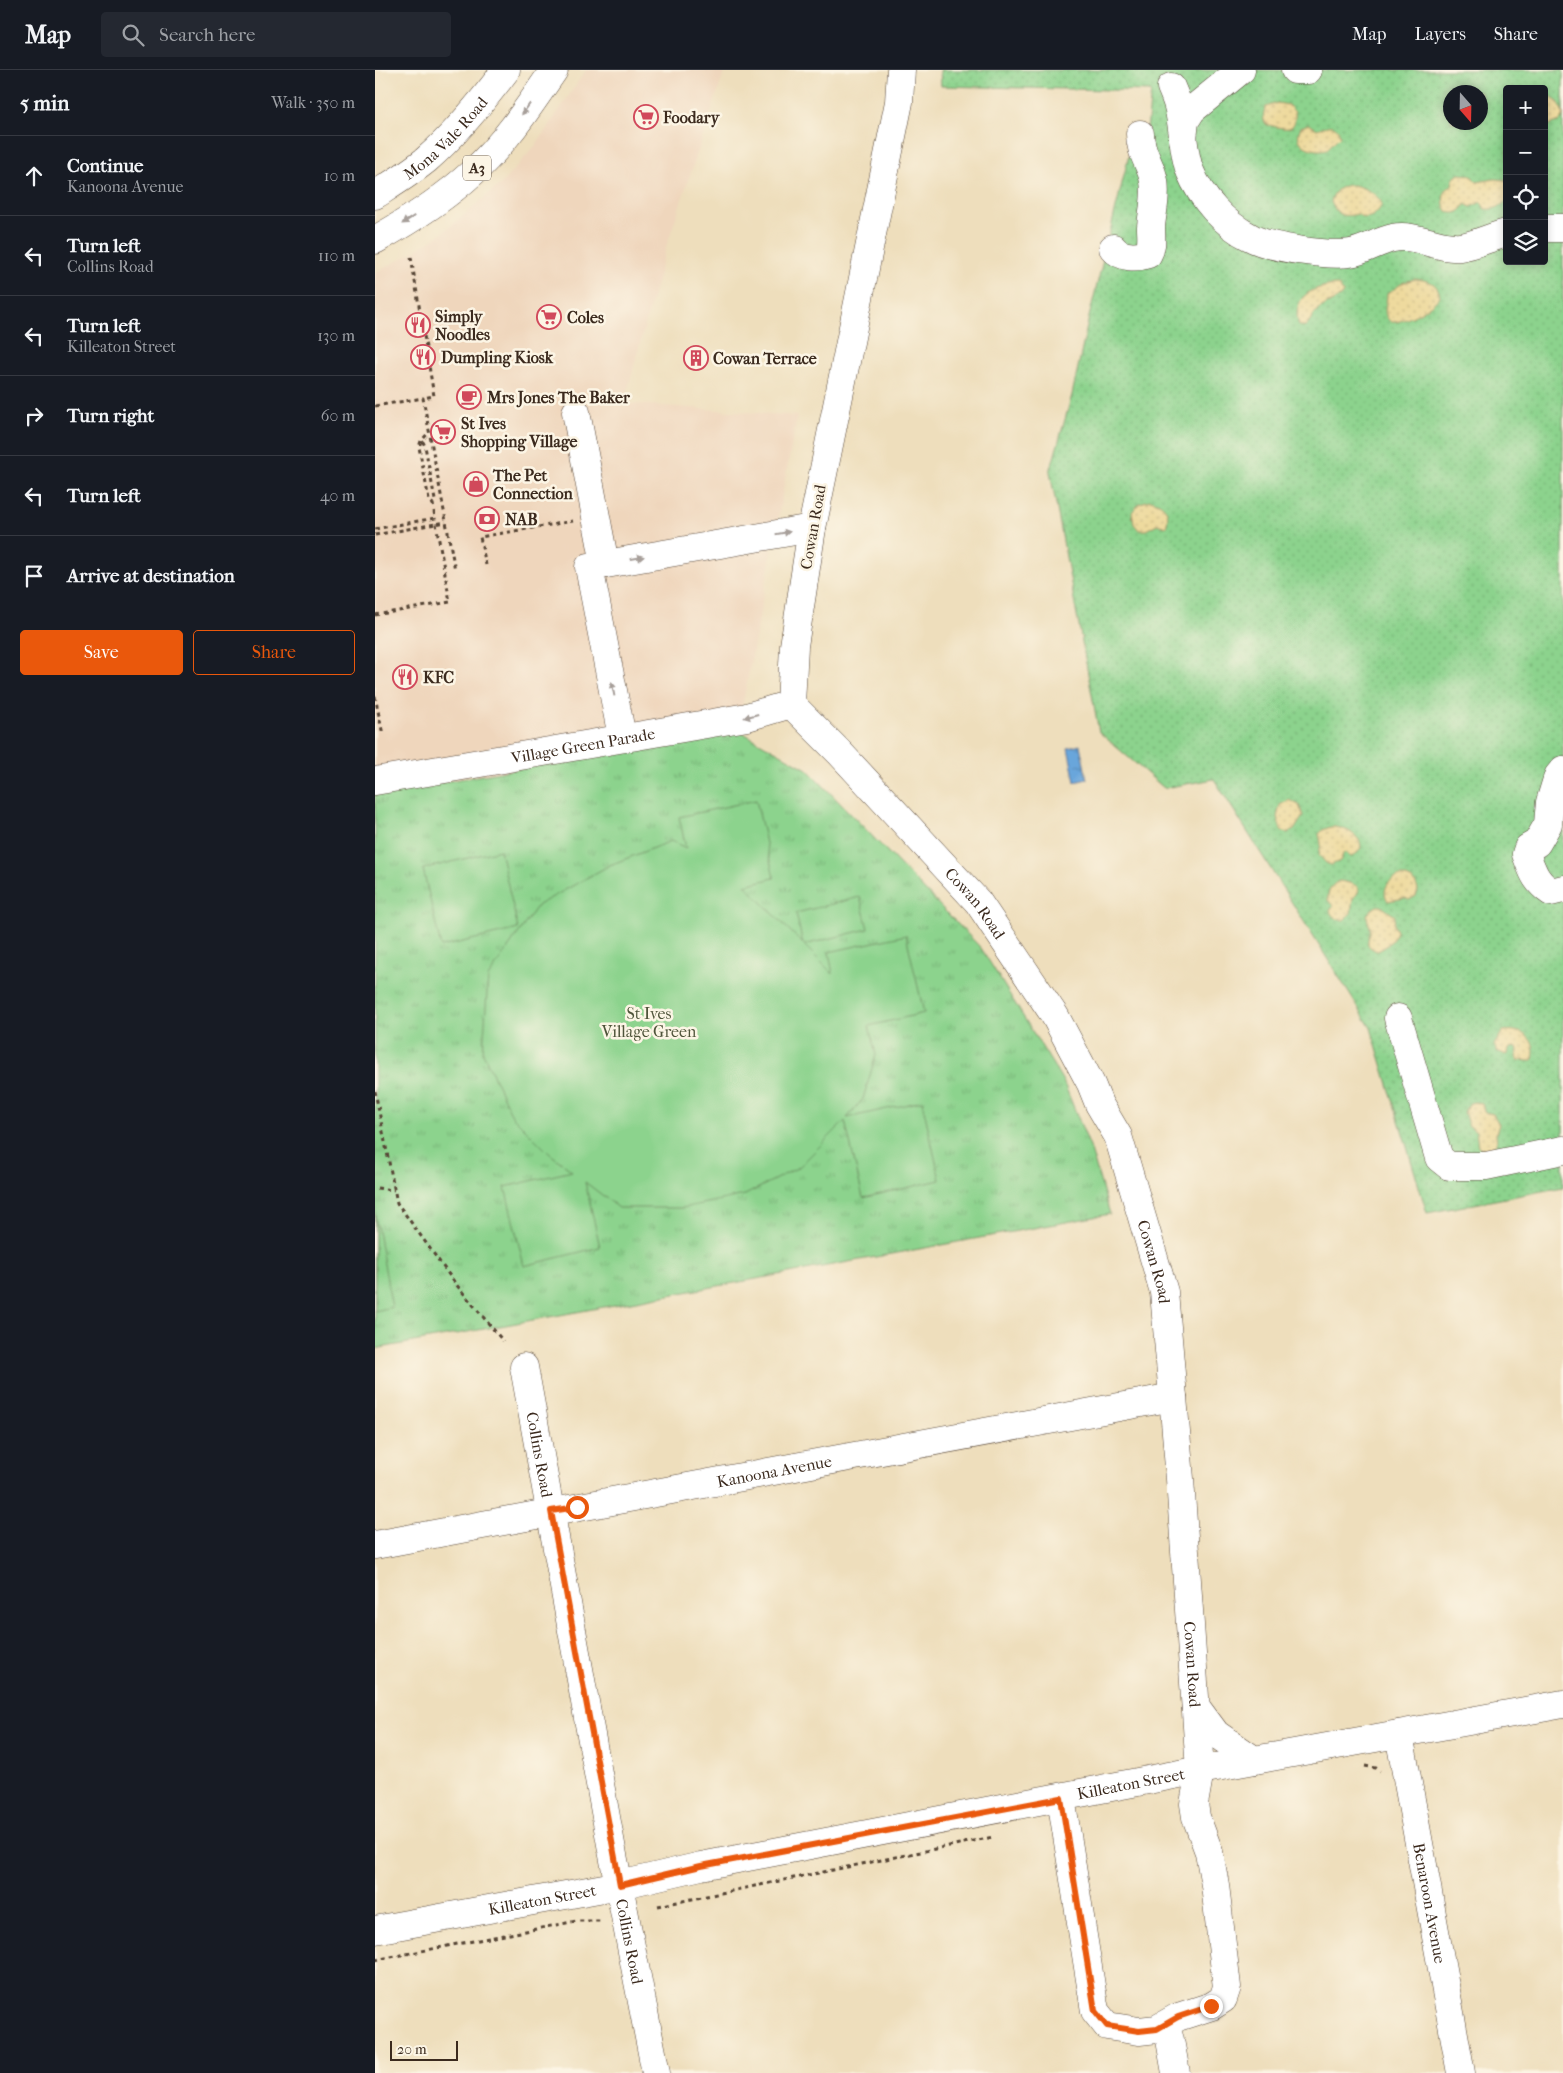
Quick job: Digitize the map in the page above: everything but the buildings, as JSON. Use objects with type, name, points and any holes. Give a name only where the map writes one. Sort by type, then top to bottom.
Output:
[{"type":"main road","name":"Mona Vale Road","points":[[375,195],[425,161],[453,135],[478,107],[506,70]]},
{"type":"main road","name":"A3","points":[[375,240],[447,194],[474,171],[522,114],[554,70]]},
{"type":"main road","name":"Cowan Road","points":[[901,70],[899,102],[812,528],[794,646],[791,704],[839,752],[978,902],[1055,1016],[1091,1084],[1099,1104],[1118,1136],[1164,1292],[1200,1770],[1194,1804],[1196,1816],[1209,1852],[1215,1885],[1227,1987],[1223,1999],[1211,2006],[1178,2017],[1157,2029],[1139,2031],[1107,2026],[1095,2011],[1061,1798]]},
{"type":"main road","points":[[1183,143],[1185,121],[1192,110],[1241,70]]},
{"type":"main road","points":[[1295,70],[1308,70]]},
{"type":"main road","points":[[1171,87],[1180,115],[1183,143],[1191,173],[1205,196],[1229,223],[1251,238],[1294,249],[1337,254],[1352,253],[1393,238],[1407,237],[1443,246],[1461,247],[1503,234]]},
{"type":"main road","points":[[1113,248],[1122,254],[1133,256],[1148,254],[1152,248],[1151,226],[1156,203],[1155,183],[1140,147],[1140,134]]},
{"type":"main road","points":[[1548,228],[1563,228]]},
{"type":"main road","points":[[576,412],[605,564]]},
{"type":"main road","points":[[622,737],[589,566],[812,528]]},
{"type":"main road","name":"Village Green Parade","points":[[375,781],[747,717],[791,704]]},
{"type":"main road","points":[[1563,770],[1558,776],[1550,802],[1548,824],[1537,843],[1528,848],[1526,854],[1536,879],[1541,885],[1551,892],[1563,889]]},
{"type":"main road","points":[[1398,1018],[1439,1158],[1449,1166],[1486,1166],[1563,1150]]},
{"type":"main road","name":"Collins Road","points":[[524,1367],[656,2073]]},
{"type":"main road","name":"Kanoona Avenue","points":[[375,1545],[1173,1397]]},
{"type":"main road","name":"Killeaton Street","points":[[375,1930],[620,1885],[701,1866],[1200,1770],[1563,1704]]},
{"type":"main road","points":[[1196,1707],[1216,1734],[1254,1760]]},
{"type":"main road","name":"Benaroon Avenue","points":[[1399,1734],[1461,2073]]},
{"type":"main road","points":[[1165,2025],[1170,2040],[1176,2073]]},
{"type":"path","points":[[375,406],[434,396],[411,257]]},
{"type":"path","points":[[423,398],[455,570]]},
{"type":"path","points":[[375,615],[450,602],[433,504],[429,500],[419,446],[429,431]]},
{"type":"path","points":[[375,529],[435,518]]},
{"type":"path","points":[[486,565],[480,537],[579,520]]},
{"type":"path","points":[[375,535],[445,522]]},
{"type":"path","points":[[375,696],[383,734]]},
{"type":"path","points":[[375,1091],[397,1203],[455,1283],[503,1341]]},
{"type":"path","points":[[377,1188],[395,1190]]},
{"type":"path","points":[[1362,1766],[1376,1768],[1386,1776]]},
{"type":"path","points":[[658,1906],[999,1836]]},
{"type":"path","points":[[375,1960],[577,1921],[602,1921]]},
{"type":"shaded area","points":[[586,70],[725,70],[666,247],[624,403],[797,416],[738,730],[375,794],[375,273],[417,250],[441,234],[501,184],[536,145]]},
{"type":"green space","points":[[940,70],[1563,70],[1563,1187],[1427,1213],[1371,1028],[1214,779],[1164,788],[1099,732],[1050,472],[1072,395],[1129,155],[1147,131],[1151,91],[941,86]]},
{"type":"green space","name":"St Ives Village Green","points":[[738,730],[807,769],[981,948],[1063,1081],[1090,1147],[1110,1214],[375,1349],[375,794]]},
{"type":"green space","points":[[756,800],[774,878],[745,885],[803,944],[796,913],[860,897],[868,929],[804,945],[833,974],[829,952],[906,935],[924,1013],[869,1026],[876,1055],[863,1099],[847,1118],[922,1101],[940,1180],[863,1198],[845,1121],[799,1167],[745,1195],[682,1208],[619,1208],[585,1182],[600,1247],[524,1266],[505,1187],[572,1171],[549,1153],[512,1116],[483,1053],[488,977],[538,905],[610,865],[671,841],[686,848],[679,817]]},
{"type":"green space","points":[[500,850],[518,929],[441,947],[423,869]]},
{"type":"green space","points":[[375,1215],[392,1307],[375,1311]]},
{"type":"sand","points":[[1548,97],[1551,97],[1559,103],[1563,114],[1560,121],[1548,126]]},
{"type":"sand","points":[[1277,103],[1288,105],[1295,112],[1295,120],[1290,127],[1282,128],[1265,123],[1264,112],[1266,107]]},
{"type":"sand","points":[[1309,124],[1317,129],[1334,126],[1339,131],[1340,136],[1327,149],[1310,149],[1301,143],[1299,139],[1301,127]]},
{"type":"sand","points":[[1459,174],[1470,175],[1477,182],[1503,180],[1503,203],[1488,209],[1485,209],[1481,202],[1471,207],[1465,204],[1456,213],[1448,212],[1444,205],[1444,194],[1452,185],[1453,179]]},
{"type":"sand","points":[[1353,185],[1370,192],[1380,200],[1382,204],[1375,214],[1365,218],[1358,214],[1342,215],[1336,211],[1331,202],[1332,198],[1338,189]]},
{"type":"sand","points":[[1415,279],[1428,281],[1434,285],[1439,291],[1440,296],[1418,314],[1397,322],[1391,322],[1385,313],[1387,294],[1404,282]]},
{"type":"sand","points":[[1339,286],[1343,293],[1340,297],[1318,309],[1306,326],[1299,326],[1298,308],[1305,295],[1319,288]]},
{"type":"sand","points":[[1150,500],[1160,503],[1165,509],[1168,517],[1166,527],[1157,524],[1146,530],[1139,530],[1134,524],[1132,512],[1140,503]]},
{"type":"sand","points":[[1289,800],[1299,805],[1303,816],[1294,830],[1287,833],[1281,830],[1277,817],[1280,805]]},
{"type":"sand","points":[[1330,827],[1337,827],[1351,832],[1360,842],[1361,847],[1351,857],[1344,852],[1340,861],[1331,865],[1326,863],[1319,855],[1321,843],[1319,834]]},
{"type":"sand","points":[[1403,876],[1411,879],[1416,884],[1418,890],[1416,896],[1409,900],[1405,898],[1388,901],[1385,892],[1388,884],[1394,878]]},
{"type":"sand","points":[[1339,881],[1355,885],[1359,890],[1353,898],[1351,913],[1344,920],[1337,919],[1332,915],[1330,911],[1333,906],[1328,900],[1328,894],[1334,884]]},
{"type":"sand","points":[[1377,906],[1381,906],[1395,916],[1394,925],[1397,931],[1389,943],[1377,951],[1369,946],[1368,943],[1370,927],[1367,915]]},
{"type":"sand","points":[[1503,1031],[1516,1031],[1527,1036],[1533,1046],[1533,1059],[1529,1061],[1518,1060],[1516,1057],[1518,1050],[1516,1047],[1510,1048],[1506,1055],[1497,1051],[1494,1045]]},
{"type":"sand","points":[[1470,1103],[1482,1103],[1484,1112],[1493,1114],[1499,1124],[1496,1134],[1497,1143],[1491,1149],[1482,1149],[1478,1146],[1476,1131],[1468,1125],[1464,1111]]},
{"type":"water","points":[[1080,745],[1087,779],[1075,782],[1068,748]]},
{"type":"place","name":"Foodary","points":[[646,117]]},
{"type":"place","name":"Coles","points":[[549,317]]},
{"type":"place","name":"Simply Noodles","points":[[418,325]]},
{"type":"place","name":"Dumpling Kiosk","points":[[423,357]]},
{"type":"place","name":"Cowan Terrace","points":[[696,358]]},
{"type":"place","name":"Mrs Jones The Baker","points":[[469,397]]},
{"type":"place","name":"St Ives Shopping Village","points":[[443,432]]},
{"type":"place","name":"The Pet Connection","points":[[476,484]]},
{"type":"place","name":"NAB","points":[[487,519]]},
{"type":"place","name":"KFC","points":[[405,677]]},
{"type":"route","points":[[577,1507],[551,1511],[612,1850],[620,1885],[701,1866],[1061,1798],[1095,2011],[1107,2026],[1139,2031],[1157,2029],[1178,2017],[1211,2006]]}]
